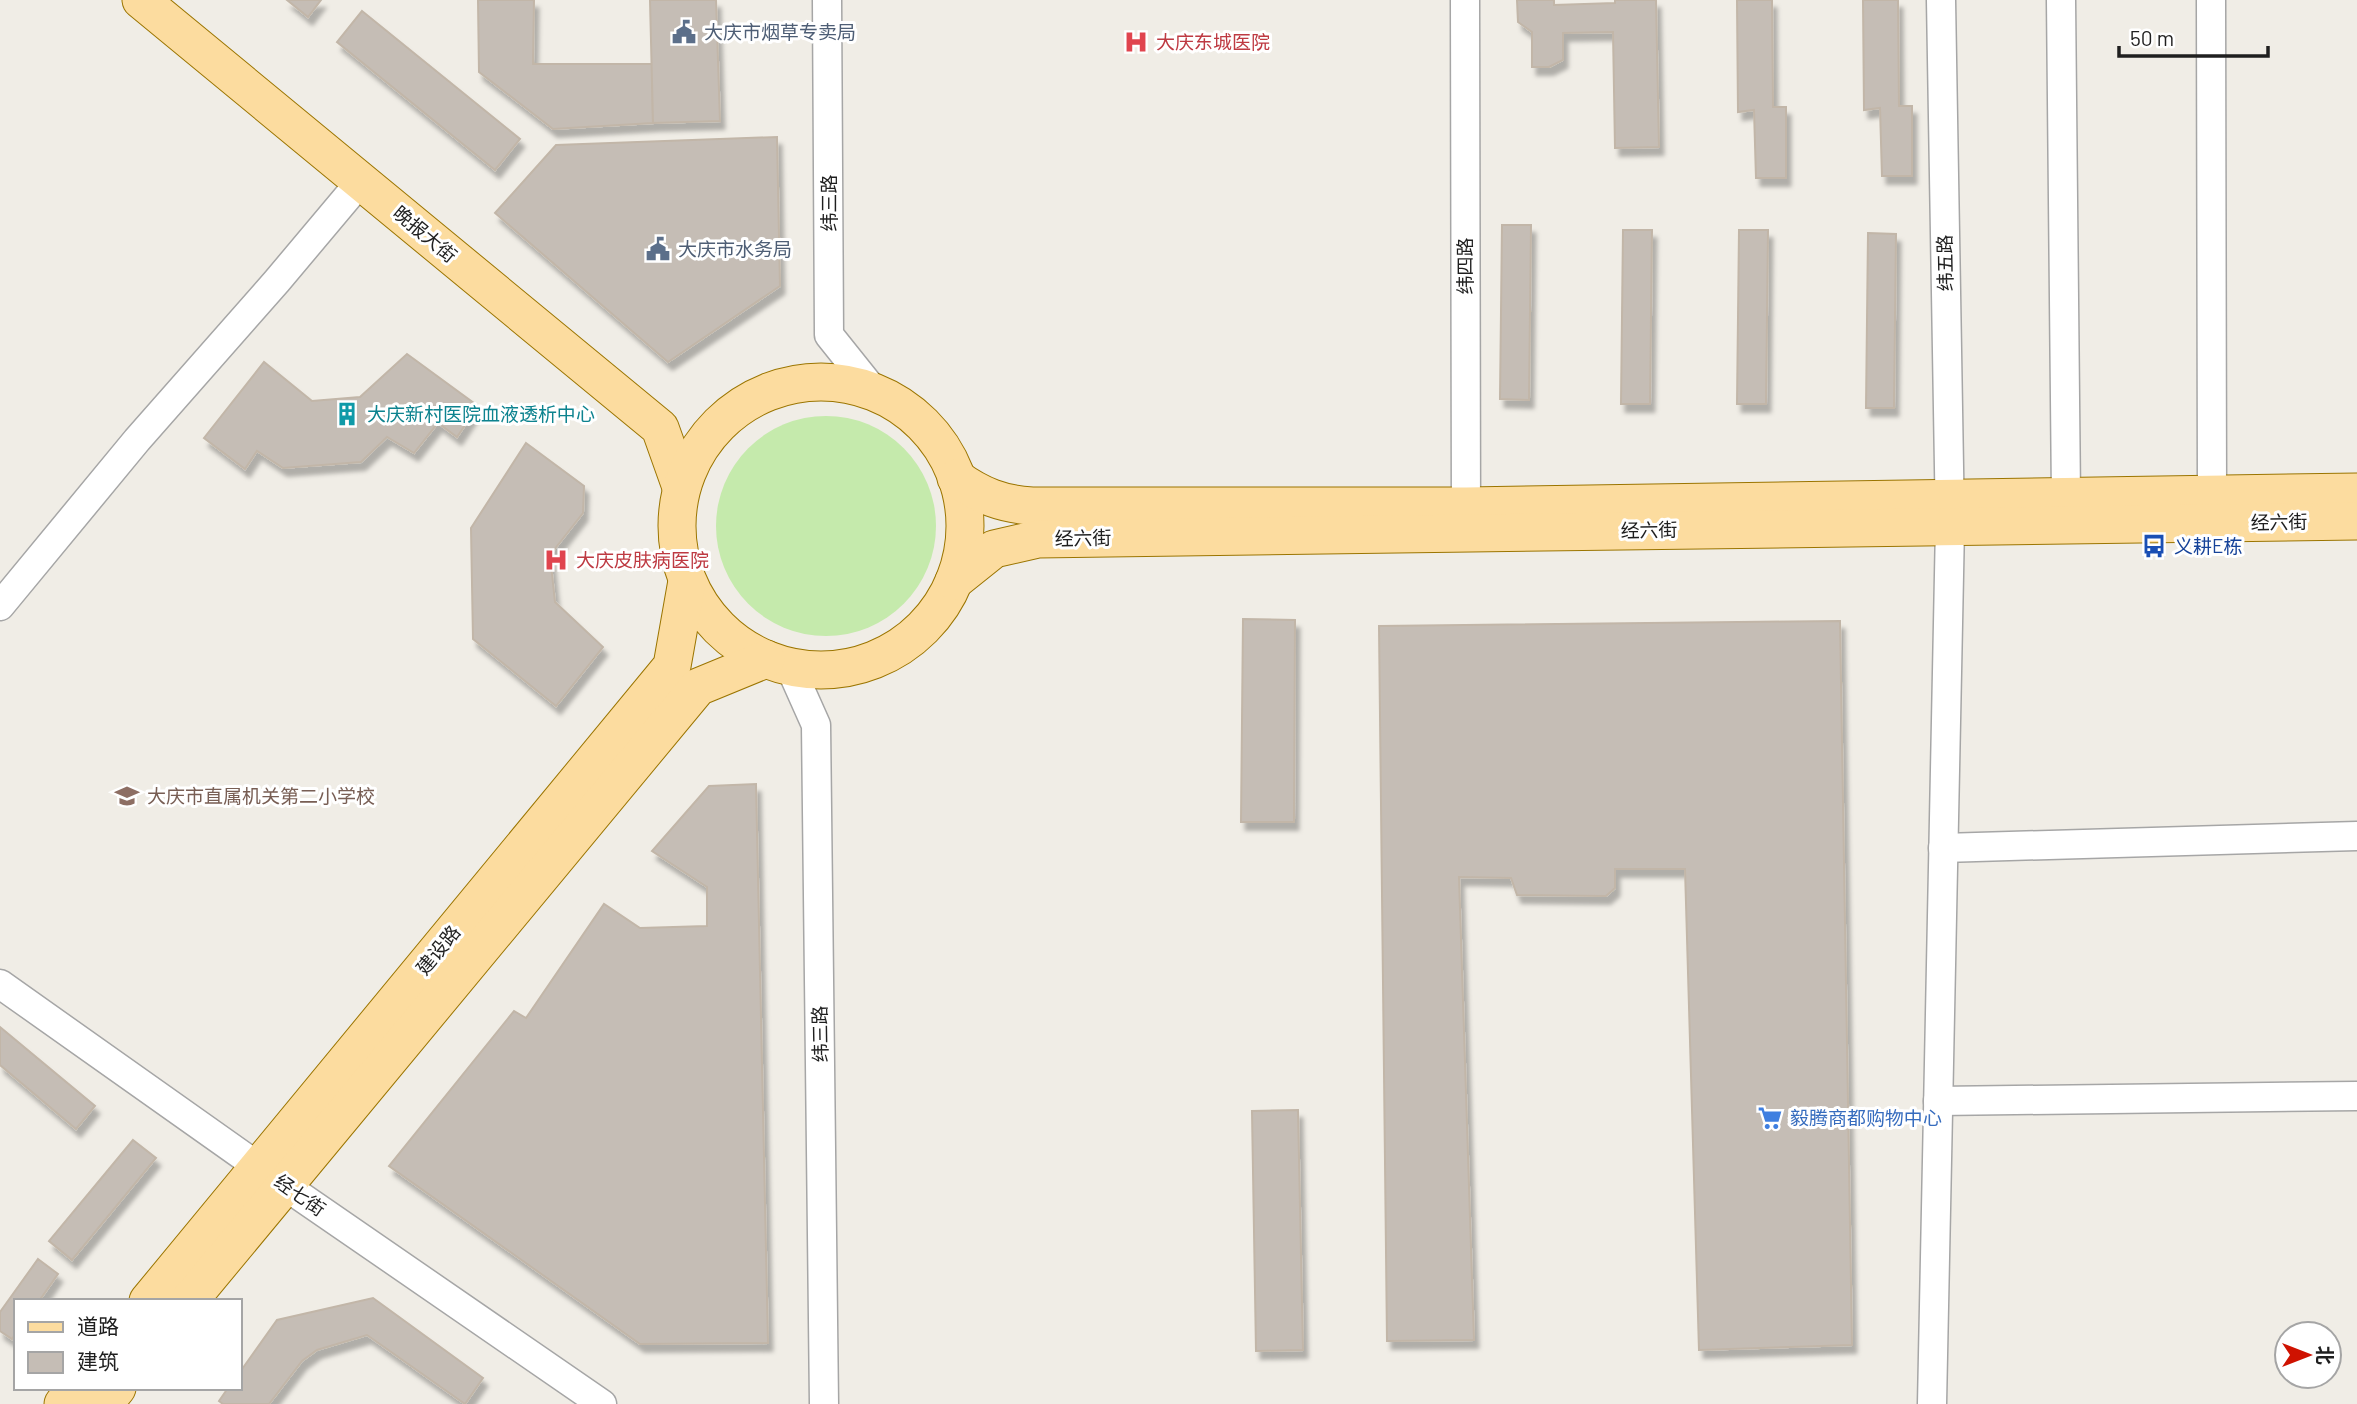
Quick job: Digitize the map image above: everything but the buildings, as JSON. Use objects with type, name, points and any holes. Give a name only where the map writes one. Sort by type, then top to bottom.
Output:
[{"type":"main road","name":"晚报大街","points":[[141,0],[660,428],[681,487]]},
{"type":"main road","points":[[825,381],[873,390],[914,415],[946,451],[956,478],[963,496],[965,545],[951,591],[923,630],[884,658],[838,671],[778,664],[747,652],[711,621],[687,581],[676,534],[681,487],[701,444],[735,410],[778,388],[825,381]]},
{"type":"main road","name":"经六街","points":[[956,478],[987,498],[1006,504],[1466,519]]},
{"type":"main road","name":"经六街","points":[[1950,513],[2066,498],[2357,492]]},
{"type":"main road","name":"经六街","points":[[954,581],[994,549],[1038,539],[1466,519],[1950,513],[2357,521]]},
{"type":"main road","name":"建设路","points":[[190,1299],[272,1176],[671,666],[687,581]]},
{"type":"main road","name":"建设路","points":[[150,1299],[272,1176],[698,687],[778,664]]},
{"type":"main road","points":[[63,1404],[74,1390]]},
{"type":"main road","points":[[104,1404],[115,1390]]},
{"type":"street","name":"纬三路","points":[[827,0],[830,335],[873,390]]},
{"type":"street","name":"纬四路","points":[[1465,0],[1466,519]]},
{"type":"street","name":"纬五路","points":[[1931,1404],[1950,513],[1941,0]]},
{"type":"street","points":[[2062,0],[2066,498]]},
{"type":"street","points":[[2211,0],[2212,495]]},
{"type":"street","points":[[0,606],[137,440],[278,281],[361,181]]},
{"type":"street","name":"纬三路","points":[[778,664],[816,725],[824,1404]]},
{"type":"street","points":[[1943,848],[2357,836]]},
{"type":"street","name":"经七街","points":[[0,984],[602,1404]]},
{"type":"street","points":[[1938,1101],[2357,1096]]},
{"type":"green space","points":[[837,416],[868,424],[887,434],[904,448],[918,465],[928,484],[934,504],[934,548],[928,568],[918,587],[904,604],[887,618],[858,632],[815,636],[794,632],[774,623],[756,611],[741,596],[720,558],[716,515],[720,494],[729,474],[741,456],[756,441],[794,420]]},
{"type":"place","name":"大庆市烟草专卖局","points":[[684,32]]},
{"type":"place","name":"大庆东城医院","points":[[1136,42]]},
{"type":"place","name":"大庆市水务局","points":[[658,249]]},
{"type":"place","name":"大庆新村医院血液透析中心","points":[[347,414]]},
{"type":"place","name":"义耕E栋","points":[[2154,546]]},
{"type":"place","name":"大庆皮肤病医院","points":[[556,560]]},
{"type":"place","name":"大庆市直属机关第二小学校","points":[[127,796]]},
{"type":"place","name":"毅腾商都购物中心","points":[[1770,1118]]}]
